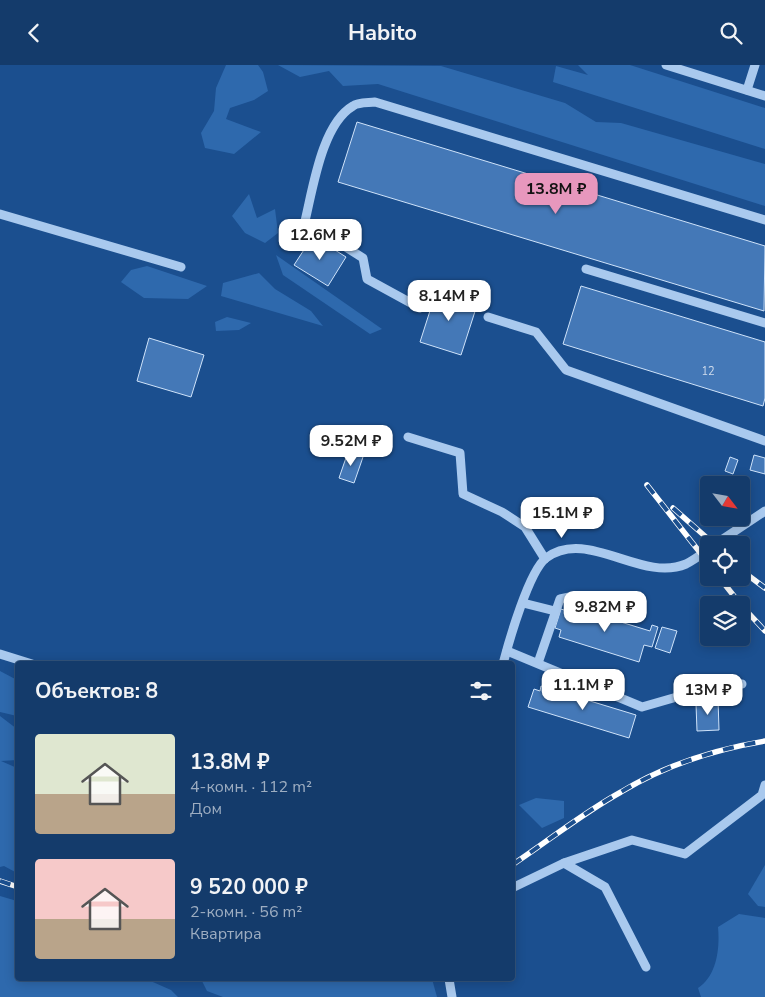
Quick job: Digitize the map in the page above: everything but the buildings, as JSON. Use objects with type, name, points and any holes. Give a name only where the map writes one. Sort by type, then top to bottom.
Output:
[{"type":"street","points":[[666,65],[765,96]]},
{"type":"street","points":[[746,90],[756,65]]},
{"type":"street","points":[[420,307],[368,279],[363,258],[305,221],[317,171],[336,120],[354,105],[375,102],[765,221]]},
{"type":"street","points":[[0,214],[181,267]]},
{"type":"street","points":[[586,269],[765,323]]},
{"type":"street","points":[[488,317],[536,331],[566,370],[765,441]]},
{"type":"street","points":[[408,437],[460,453],[463,494],[502,512],[525,527],[545,559]]},
{"type":"street","points":[[728,536],[765,511]]},
{"type":"street","points":[[504,661],[531,581],[545,559],[561,551],[574,548],[607,554],[646,567],[666,567],[686,564],[700,555]]},
{"type":"street","points":[[538,663],[560,599],[574,596],[638,614]]},
{"type":"street","points":[[523,603],[555,611]]},
{"type":"street","points":[[507,651],[642,707],[722,684],[742,684]]},
{"type":"street","points":[[0,654],[22,661]]},
{"type":"street","points":[[515,887],[564,863],[632,841],[685,854],[762,795],[765,785]]},
{"type":"street","points":[[564,863],[605,887],[646,967]]},
{"type":"street","points":[[449,981],[452,997]]},
{"type":"shaded area","points":[[226,65],[258,65],[263,72],[268,91],[254,100],[230,108],[226,119],[261,132],[234,154],[205,148],[201,133],[214,111],[216,88]]},
{"type":"shaded area","points":[[278,65],[441,66],[565,103],[596,122],[621,123],[765,164],[765,206],[378,84],[343,86],[329,71],[300,77]]},
{"type":"shaded area","points":[[578,65],[630,65],[765,108],[765,149],[553,82],[556,66],[588,75]]},
{"type":"shaded area","points":[[249,194],[257,218],[275,209],[278,233],[265,243],[245,233],[232,216]]},
{"type":"shaded area","points":[[276,255],[382,329],[370,334],[283,275]]},
{"type":"shaded area","points":[[147,266],[207,286],[188,299],[144,298],[121,282],[131,270]]},
{"type":"shaded area","points":[[259,273],[275,289],[311,311],[323,326],[221,296],[223,283]]},
{"type":"shaded area","points":[[227,317],[251,323],[239,330],[216,331],[215,322]]},
{"type":"shaded area","points":[[0,671],[15,679],[15,716],[0,712]]},
{"type":"shaded area","points":[[0,716],[15,727],[15,760],[1,761],[15,767],[15,872],[4,866],[0,867]]},
{"type":"shaded area","points":[[536,798],[564,801],[564,818],[542,828],[519,805]]},
{"type":"shaded area","points":[[765,865],[765,907],[758,906],[748,894]]},
{"type":"shaded area","points":[[0,896],[15,900],[15,981],[151,981],[171,990],[178,997],[0,997]]},
{"type":"shaded area","points":[[739,914],[765,918],[765,997],[701,997],[698,988],[709,976],[716,961],[718,927]]},
{"type":"shaded area","points":[[202,981],[433,981],[437,997],[223,997],[207,991]]},
{"type":"railway","points":[[647,485],[700,553]]},
{"type":"railway","points":[[673,508],[705,536]]},
{"type":"railway","points":[[750,577],[765,588]]},
{"type":"railway","points":[[726,586],[734,596]]},
{"type":"railway","points":[[750,615],[765,631]]},
{"type":"railway","points":[[515,863],[607,800],[655,774],[709,754],[765,741]]},
{"type":"railway","points":[[0,881],[15,886]]}]
